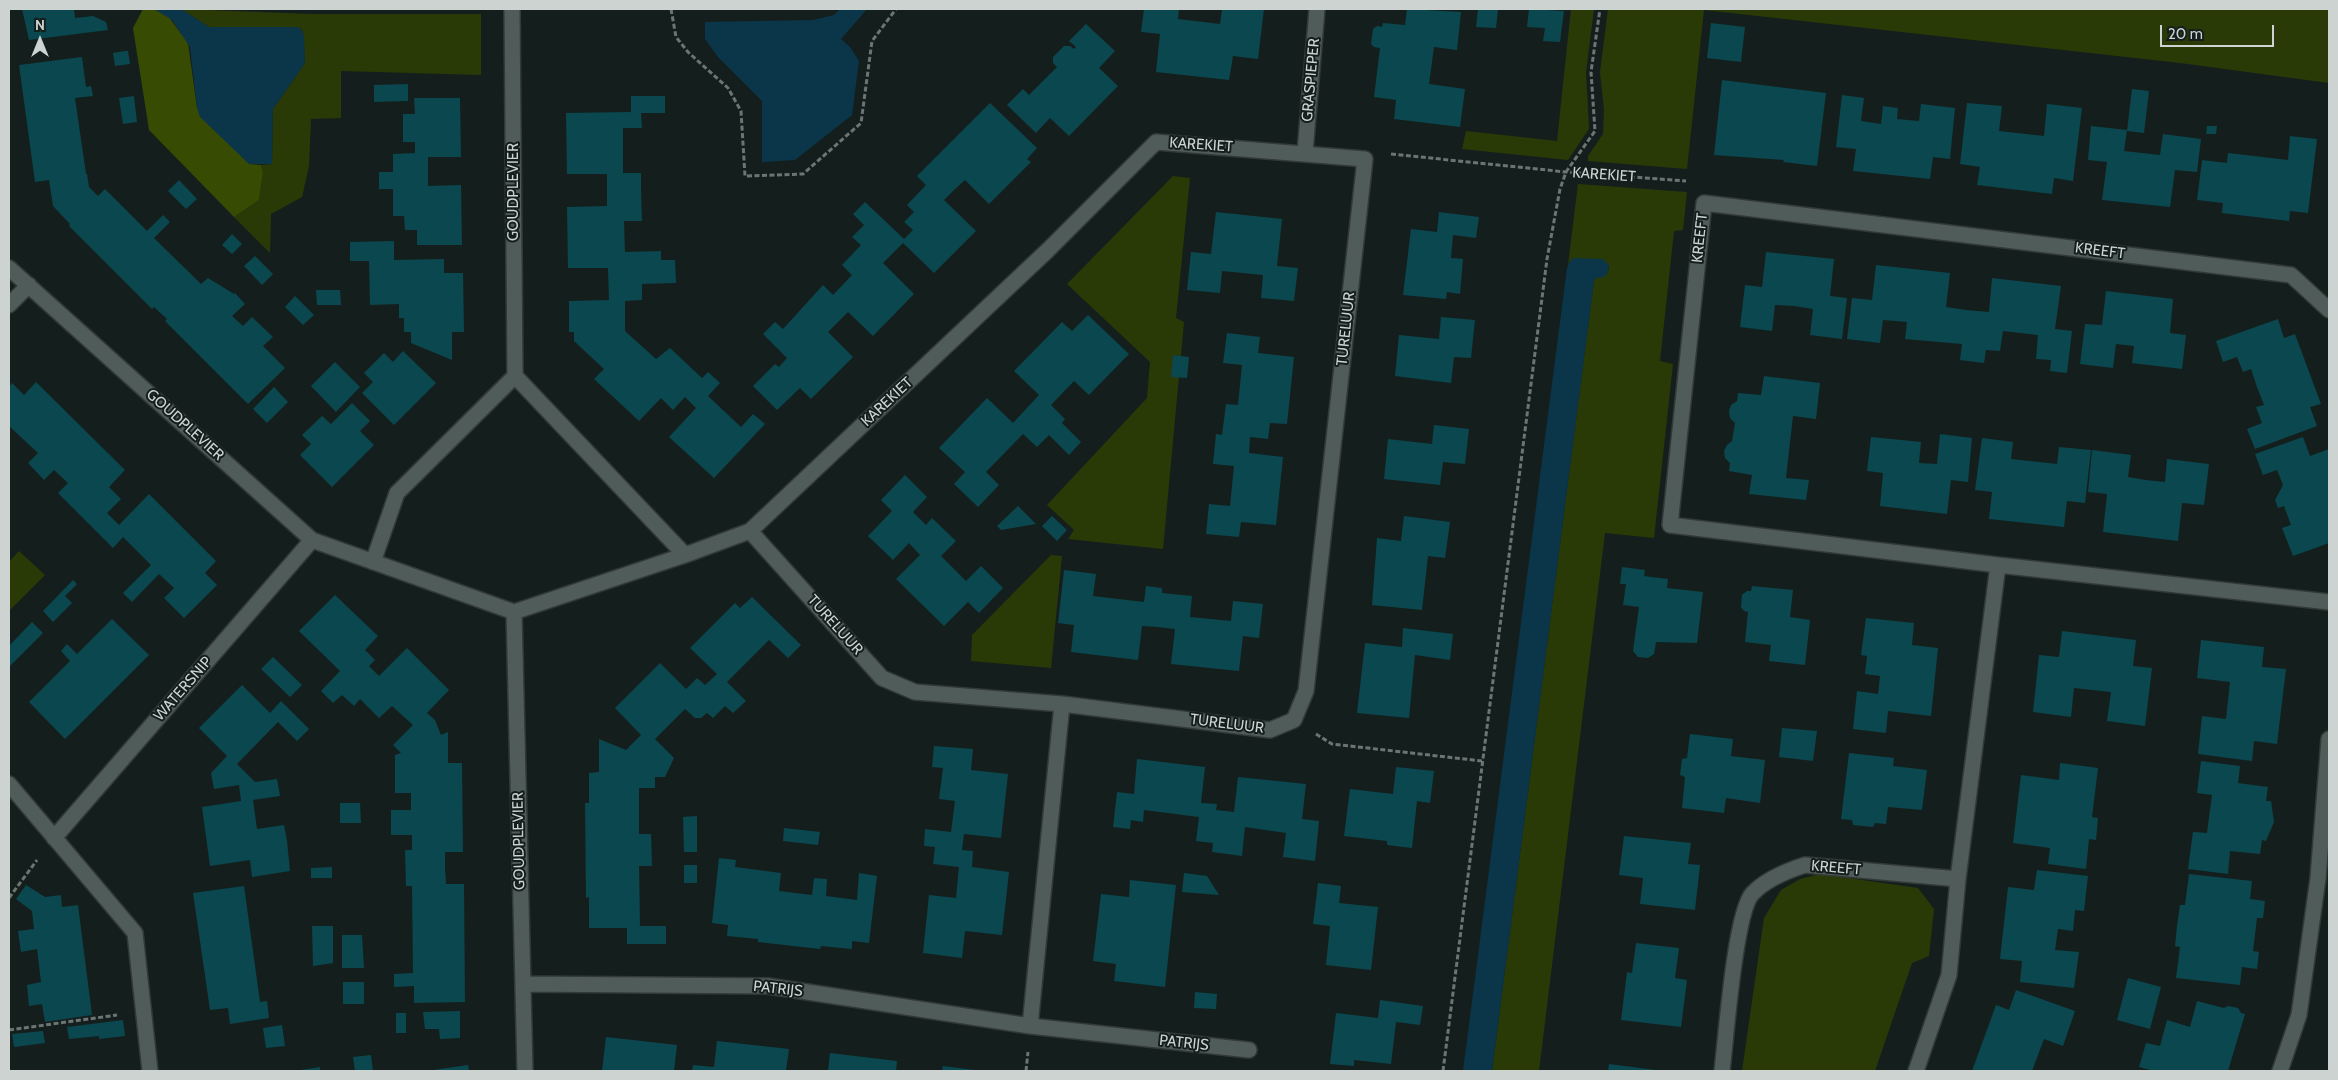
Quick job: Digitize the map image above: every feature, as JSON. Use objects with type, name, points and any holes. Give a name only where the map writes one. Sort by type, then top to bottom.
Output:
[{"type":"street","name":"GOUDPLEVIER","points":[[512,9],[515,376]]},
{"type":"street","name":"GRASPIEPER","points":[[1305,152],[1316,9]]},
{"type":"street","name":"KAREKIET","points":[[750,531],[1048,250],[1156,142],[1365,158]]},
{"type":"street","name":"TURELUUR","points":[[750,531],[882,678],[915,692],[1062,704],[1270,730],[1294,720],[1306,691],[1365,158]]},
{"type":"street","name":"KREEFT","points":[[2329,310],[2291,275],[1704,203],[1670,525],[1998,565],[2329,602]]},
{"type":"street","name":"GOUDPLEVIER","points":[[9,268],[312,540],[514,612],[525,1071]]},
{"type":"street","points":[[9,305],[29,285]]},
{"type":"street","points":[[373,562],[397,493],[515,376],[685,554]]},
{"type":"street","points":[[514,612],[750,531]]},
{"type":"street","name":"WATERSNIP","points":[[54,838],[312,540]]},
{"type":"street","points":[[1916,1071],[1949,975],[1958,880],[1998,565]]},
{"type":"street","points":[[1030,1026],[1062,704]]},
{"type":"street","points":[[2280,1071],[2299,1015],[2318,878],[2329,739]]},
{"type":"street","points":[[9,784],[135,933],[150,1071]]},
{"type":"street","name":"KREEFT","points":[[1722,1071],[1740,921],[1751,895],[1769,880],[1805,865],[1958,880]]},
{"type":"street","name":"PATRIJS","points":[[522,984],[768,986],[1030,1026],[1249,1050]]},
{"type":"path","points":[[671,9],[676,37],[688,52],[728,88],[741,111],[745,176],[803,174],[861,123],[872,41],[896,9]]},
{"type":"path","points":[[1444,1071],[1547,259],[1560,189],[1566,172],[1595,131],[1591,72],[1600,9]]},
{"type":"path","name":"KAREKIET","points":[[1365,158],[1390,154],[1566,172],[1693,182],[1704,203]]},
{"type":"path","points":[[1294,720],[1332,744],[1482,762]]},
{"type":"path","points":[[9,898],[54,838]]},
{"type":"path","points":[[9,1030],[144,1012]]},
{"type":"green space","points":[[143,9],[154,9],[168,16],[188,43],[197,108],[249,164],[261,165],[263,173],[259,200],[234,217],[149,130],[133,28]]},
{"type":"green space","points":[[181,9],[311,14],[481,14],[481,75],[341,71],[341,118],[311,119],[309,166],[302,197],[271,214],[270,253],[234,217],[259,200],[263,173],[261,165],[272,164],[273,109],[305,63],[303,32],[301,29],[209,27]]},
{"type":"green space","points":[[1571,9],[1594,9],[1586,72],[1589,129],[1568,160],[1462,149],[1466,131],[1557,141]]},
{"type":"green space","points":[[1608,9],[2329,9],[2329,83],[2180,63],[1704,10],[1687,169],[1588,161],[1588,156],[1603,134],[1604,110],[1600,72]]},
{"type":"green space","points":[[1173,176],[1190,178],[1176,318],[1184,322],[1163,549],[1068,539],[1074,530],[1047,505],[1147,398],[1150,362],[1067,284]]},
{"type":"green space","points":[[1578,184],[1687,192],[1683,230],[1674,231],[1660,361],[1673,364],[1654,538],[1605,533],[1539,1071],[1492,1071],[1594,280],[1607,273],[1609,265],[1570,261],[1568,265]]},
{"type":"green space","points":[[19,551],[45,575],[9,611],[9,562]]},
{"type":"green space","points":[[1051,555],[1062,556],[1051,668],[971,661],[972,635]]},
{"type":"green space","points":[[1820,874],[1918,888],[1934,909],[1929,956],[1912,963],[1875,1071],[1742,1071],[1764,918],[1781,890],[1800,879]]},
{"type":"water","points":[[154,9],[181,9],[209,27],[297,27],[301,29],[304,36],[305,63],[273,109],[272,164],[249,164],[200,117],[197,108],[190,47],[172,20]]},
{"type":"water","points":[[840,9],[867,9],[841,39],[850,47],[859,61],[852,115],[795,160],[762,162],[762,101],[718,57],[705,39],[705,22],[813,20],[834,15]]},
{"type":"water","points":[[1574,258],[1603,259],[1609,265],[1608,272],[1604,277],[1596,278],[1594,281],[1492,1071],[1463,1071],[1567,268],[1570,261]]},
{"type":"building","points":[[22,9],[74,9],[75,18],[93,16],[106,22],[108,30],[29,40]]},
{"type":"building","points":[[1144,9],[1179,9],[1178,19],[1220,24],[1222,9],[1264,9],[1258,59],[1233,56],[1229,80],[1156,72],[1160,34],[1141,32]]},
{"type":"building","points":[[1407,9],[1461,12],[1457,50],[1434,47],[1429,84],[1465,89],[1460,127],[1394,119],[1396,100],[1374,97],[1380,48],[1374,47],[1371,44],[1373,29],[1377,26],[1382,27],[1383,23],[1405,25]]},
{"type":"building","points":[[1478,9],[1498,10],[1496,28],[1476,27]]},
{"type":"building","points":[[1529,9],[1564,11],[1560,42],[1543,41],[1545,28],[1527,27]]},
{"type":"building","points":[[1711,23],[1745,27],[1741,62],[1707,58]]},
{"type":"building","points":[[1086,24],[1115,51],[1099,68],[1118,86],[1069,136],[1050,118],[1036,133],[1007,105],[1023,89],[1029,95],[1057,67],[1053,63],[1053,57],[1064,46],[1070,46],[1074,49],[1076,47],[1069,41]]},
{"type":"building","points":[[128,51],[130,64],[115,66],[113,53]]},
{"type":"building","points":[[82,57],[86,87],[91,86],[93,96],[75,98],[89,187],[98,196],[105,189],[147,231],[163,215],[170,222],[154,238],[201,284],[208,278],[235,293],[245,304],[232,316],[243,326],[252,317],[273,337],[263,346],[285,368],[248,404],[165,321],[167,319],[154,307],[152,309],[69,226],[70,224],[53,206],[49,180],[35,182],[19,65]]},
{"type":"building","points":[[1722,80],[1826,93],[1817,166],[1783,162],[1784,160],[1714,155]]},
{"type":"building","points":[[408,84],[408,101],[374,102],[374,85]]},
{"type":"building","points":[[2132,89],[2149,91],[2144,133],[2127,131]]},
{"type":"building","points":[[1842,95],[1864,98],[1861,121],[1881,124],[1883,106],[1898,108],[1897,119],[1919,121],[1921,104],[1955,108],[1950,159],[1933,157],[1930,179],[1853,171],[1856,149],[1836,147]]},
{"type":"building","points":[[134,96],[137,122],[123,124],[119,98]]},
{"type":"building","points":[[631,96],[665,96],[665,113],[641,113],[642,128],[623,128],[623,173],[641,173],[642,221],[624,221],[625,252],[661,251],[661,260],[675,260],[676,283],[642,284],[642,300],[625,301],[625,331],[656,359],[670,348],[702,378],[708,372],[720,383],[708,396],[741,427],[753,414],[765,424],[714,478],[669,437],[696,408],[685,397],[673,410],[661,398],[639,421],[594,379],[604,369],[574,341],[574,332],[569,332],[569,301],[609,300],[608,268],[568,268],[567,207],[607,206],[607,174],[567,174],[566,113],[631,112]]},
{"type":"building","points":[[414,98],[460,98],[461,157],[428,157],[428,186],[461,185],[462,245],[417,245],[417,230],[405,230],[404,216],[393,216],[393,189],[379,189],[379,172],[393,172],[393,154],[415,153],[415,142],[403,142],[403,114],[415,114]]},
{"type":"building","points":[[990,103],[1037,148],[1027,159],[1031,162],[989,204],[965,180],[954,190],[944,200],[976,231],[934,273],[903,243],[883,263],[914,294],[873,336],[848,312],[828,332],[853,357],[811,399],[800,388],[777,410],[753,386],[775,364],[779,367],[787,358],[763,334],[775,322],[783,329],[823,285],[833,295],[852,275],[842,265],[861,245],[852,237],[864,225],[853,214],[865,202],[904,239],[913,230],[904,222],[914,212],[907,205],[926,185],[917,176]]},
{"type":"building","points":[[1967,103],[2002,106],[1999,131],[2044,136],[2047,104],[2082,108],[2073,181],[2054,178],[2052,194],[1977,185],[1980,167],[1960,164]]},
{"type":"building","points":[[2091,126],[2127,130],[2124,151],[2160,155],[2163,134],[2201,139],[2197,172],[2175,170],[2170,207],[2102,200],[2107,162],[2088,160]]},
{"type":"building","points":[[2207,126],[2217,126],[2216,134],[2206,134]]},
{"type":"building","points":[[2290,136],[2317,139],[2308,213],[2290,211],[2289,221],[2222,213],[2223,203],[2197,200],[2202,160],[2227,163],[2228,153],[2288,160]]},
{"type":"building","points":[[179,180],[197,199],[186,209],[168,191]]},
{"type":"building","points":[[1216,212],[1282,219],[1277,266],[1298,268],[1294,301],[1261,298],[1263,275],[1222,271],[1220,293],[1187,290],[1191,252],[1211,254]]},
{"type":"building","points":[[1439,212],[1479,217],[1476,238],[1453,235],[1451,258],[1463,259],[1460,294],[1447,292],[1446,299],[1403,295],[1411,229],[1437,232]]},
{"type":"building","points":[[232,234],[242,244],[232,254],[222,245]]},
{"type":"building","points":[[394,241],[394,260],[444,259],[444,273],[463,273],[464,332],[452,332],[452,360],[411,343],[411,332],[404,332],[404,318],[399,318],[399,304],[370,305],[369,261],[350,261],[350,242]]},
{"type":"building","points":[[1766,252],[1834,259],[1830,296],[1847,298],[1842,339],[1810,335],[1813,309],[1794,306],[1775,305],[1772,331],[1740,327],[1745,285],[1762,287]]},
{"type":"building","points":[[255,256],[273,274],[262,285],[244,266]]},
{"type":"building","points":[[1876,265],[1950,273],[1946,307],[1966,310],[1989,312],[1992,278],[2061,286],[2055,329],[2072,331],[2067,373],[2050,371],[2051,360],[2036,359],[2038,335],[2003,331],[2000,351],[1986,350],[1984,363],[1960,360],[1962,344],[1905,339],[1907,322],[1883,320],[1880,343],[1847,339],[1852,298],[1872,300]]},
{"type":"building","points":[[316,290],[340,290],[341,305],[317,305]]},
{"type":"building","points":[[2106,291],[2173,299],[2170,333],[2186,335],[2182,369],[2132,363],[2134,346],[2116,344],[2113,368],[2080,364],[2085,324],[2102,325]]},
{"type":"building","points":[[295,296],[314,315],[303,325],[285,307]]},
{"type":"building","points":[[1088,315],[1129,354],[1089,395],[1074,381],[1051,405],[1065,419],[1062,423],[1081,442],[1069,455],[1049,435],[1037,447],[1023,434],[986,472],[999,485],[978,507],[954,484],[965,472],[939,448],[987,398],[1013,423],[1039,395],[1014,371],[1062,322],[1072,331]]},
{"type":"building","points":[[1441,317],[1475,320],[1471,358],[1454,357],[1451,383],[1395,376],[1399,335],[1439,339]]},
{"type":"building","points":[[2278,319],[2284,338],[2295,334],[2321,404],[2310,407],[2317,426],[2255,449],[2247,429],[2262,423],[2256,407],[2264,405],[2251,369],[2243,372],[2237,357],[2223,362],[2216,341]]},
{"type":"building","points":[[1227,333],[1260,337],[1258,353],[1294,357],[1287,424],[1270,423],[1268,439],[1250,437],[1249,453],[1283,457],[1276,525],[1241,522],[1239,537],[1206,534],[1209,504],[1230,506],[1234,466],[1213,464],[1216,434],[1222,435],[1226,404],[1238,405],[1242,365],[1223,363]]},
{"type":"building","points":[[403,351],[436,383],[394,425],[362,393],[373,382],[364,373],[384,353],[393,362]]},
{"type":"building","points":[[1173,355],[1189,357],[1187,378],[1171,377]]},
{"type":"building","points":[[335,362],[360,387],[336,412],[311,386]]},
{"type":"building","points":[[1764,376],[1820,383],[1816,419],[1793,416],[1786,478],[1809,480],[1806,500],[1749,494],[1752,475],[1729,471],[1730,463],[1725,458],[1724,451],[1732,441],[1735,423],[1730,418],[1729,411],[1731,405],[1737,401],[1738,393],[1761,395]]},
{"type":"building","points":[[36,382],[125,470],[109,487],[121,499],[107,513],[119,525],[149,494],[216,561],[205,573],[217,585],[184,618],[164,598],[174,588],[159,574],[132,602],[123,593],[151,565],[123,537],[113,548],[58,493],[68,483],[54,470],[44,480],[28,463],[38,453],[9,426],[9,387],[12,383],[24,395]]},
{"type":"building","points":[[274,387],[288,402],[267,423],[253,409]]},
{"type":"building","points":[[352,403],[370,421],[360,431],[374,445],[332,487],[300,455],[311,444],[302,435],[322,416],[331,424]]},
{"type":"building","points":[[1434,425],[1469,429],[1465,464],[1443,462],[1440,485],[1384,479],[1388,439],[1432,444]]},
{"type":"building","points":[[1940,434],[1972,438],[1968,482],[1951,480],[1947,514],[1880,506],[1883,473],[1867,471],[1871,437],[1921,442],[1919,463],[1937,464]]},
{"type":"building","points":[[2303,437],[2310,456],[2329,449],[2329,543],[2293,556],[2282,528],[2291,525],[2284,506],[2278,508],[2275,500],[2283,485],[2277,470],[2263,475],[2255,454]]},
{"type":"building","points":[[1982,438],[2013,442],[2011,459],[2057,464],[2059,447],[2091,450],[2085,503],[2067,501],[2064,527],[1989,519],[1992,492],[1975,490]]},
{"type":"building","points":[[2092,450],[2131,455],[2128,477],[2146,480],[2165,482],[2167,459],[2209,464],[2204,505],[2182,503],[2178,541],[2103,532],[2107,494],[2088,492]]},
{"type":"building","points":[[905,475],[927,497],[913,512],[926,525],[932,518],[956,541],[941,556],[966,581],[981,566],[1003,588],[979,613],[968,602],[944,626],[896,579],[920,555],[909,543],[893,560],[868,536],[892,511],[881,500]]},
{"type":"building","points":[[1018,506],[1036,524],[1001,530],[997,526]]},
{"type":"building","points":[[1052,516],[1067,530],[1057,541],[1042,526]]},
{"type":"building","points":[[1404,516],[1450,522],[1445,558],[1428,556],[1422,610],[1372,605],[1377,538],[1401,541]]},
{"type":"building","points":[[1622,567],[1645,570],[1644,576],[1668,579],[1667,588],[1703,592],[1697,643],[1656,642],[1654,654],[1648,658],[1638,657],[1633,651],[1639,607],[1623,605],[1626,584],[1620,584]]},
{"type":"building","points":[[1064,570],[1096,574],[1093,596],[1144,602],[1146,586],[1162,588],[1162,593],[1192,596],[1190,617],[1231,621],[1233,601],[1263,604],[1259,638],[1243,636],[1239,671],[1171,664],[1175,629],[1158,627],[1142,626],[1138,660],[1071,652],[1074,625],[1058,623]]},
{"type":"building","points":[[73,580],[77,584],[65,596],[72,603],[53,622],[43,611]]},
{"type":"building","points":[[1752,586],[1793,590],[1790,617],[1810,620],[1805,665],[1769,661],[1771,645],[1745,642],[1748,612],[1744,611],[1741,607],[1742,595],[1747,591],[1751,591]]},
{"type":"building","points":[[335,595],[378,636],[365,650],[375,660],[369,666],[379,676],[407,648],[449,690],[427,713],[435,720],[441,735],[448,732],[448,763],[462,763],[463,852],[445,852],[445,868],[446,884],[464,884],[465,1002],[414,1003],[414,986],[394,987],[394,974],[413,973],[412,886],[406,886],[405,850],[412,850],[412,835],[391,835],[391,810],[411,810],[411,793],[395,793],[395,755],[401,753],[393,745],[413,725],[392,706],[379,718],[360,699],[354,706],[342,695],[333,703],[321,691],[340,671],[299,631]]},
{"type":"building","points":[[752,597],[801,645],[788,658],[769,640],[727,682],[746,701],[733,713],[725,706],[713,718],[707,713],[701,718],[695,718],[685,709],[655,739],[674,758],[665,777],[655,777],[655,788],[639,788],[639,834],[651,834],[652,866],[639,866],[640,926],[666,926],[666,944],[627,944],[627,928],[589,928],[589,897],[586,898],[585,803],[589,803],[589,773],[599,772],[599,739],[626,750],[641,735],[615,708],[660,663],[686,689],[697,678],[705,685],[717,674],[690,648],[735,603],[740,608]]},
{"type":"building","points":[[1866,618],[1914,623],[1912,645],[1938,648],[1931,716],[1888,711],[1886,733],[1853,729],[1857,691],[1878,694],[1880,676],[1865,674],[1867,656],[1861,655]]},
{"type":"building","points":[[112,619],[149,655],[65,739],[29,702],[70,661],[61,651],[67,644],[77,654]]},
{"type":"building","points":[[32,622],[43,633],[9,667],[9,646]]},
{"type":"building","points":[[1403,628],[1453,634],[1450,660],[1415,655],[1409,718],[1357,713],[1365,643],[1402,647]]},
{"type":"building","points":[[2062,631],[2136,640],[2133,666],[2152,668],[2145,726],[2107,721],[2111,692],[2074,688],[2071,717],[2033,712],[2039,655],[2059,657]]},
{"type":"building","points":[[2201,640],[2264,647],[2262,667],[2286,669],[2277,744],[2254,741],[2252,761],[2198,754],[2202,716],[2226,719],[2230,682],[2197,678]]},
{"type":"building","points":[[273,657],[302,685],[290,697],[261,669]]},
{"type":"building","points":[[242,685],[270,713],[281,701],[309,729],[297,741],[278,722],[237,764],[255,782],[277,779],[280,796],[253,800],[257,829],[284,825],[287,841],[290,871],[252,877],[250,860],[210,866],[202,807],[241,801],[239,785],[214,789],[211,773],[227,756],[199,728]]},
{"type":"building","points":[[1782,728],[1817,731],[1813,761],[1779,757]]},
{"type":"building","points":[[1690,734],[1733,739],[1731,756],[1765,760],[1760,803],[1726,798],[1724,813],[1682,808],[1685,777],[1680,775],[1682,759],[1687,758]]},
{"type":"building","points":[[934,746],[973,749],[971,770],[1008,774],[1001,838],[964,834],[962,850],[973,851],[972,867],[1009,872],[1002,935],[965,931],[962,958],[923,953],[929,895],[956,898],[959,867],[933,864],[935,847],[924,846],[925,829],[951,832],[955,801],[939,799],[943,768],[932,767]]},
{"type":"building","points":[[1849,753],[1894,758],[1893,766],[1927,770],[1922,810],[1888,807],[1886,824],[1875,823],[1873,827],[1853,825],[1852,820],[1841,819]]},
{"type":"building","points":[[1137,759],[1205,767],[1201,803],[1217,804],[1216,810],[1234,812],[1238,777],[1306,784],[1302,819],[1319,821],[1315,861],[1283,857],[1286,833],[1245,827],[1242,856],[1212,852],[1213,843],[1196,841],[1199,817],[1144,810],[1143,822],[1131,820],[1130,829],[1113,827],[1117,792],[1134,794]]},
{"type":"building","points":[[2201,761],[2240,766],[2238,783],[2268,787],[2266,801],[2271,801],[2274,822],[2266,841],[2262,840],[2260,854],[2230,851],[2228,874],[2188,869],[2193,832],[2207,833],[2212,795],[2197,793]]},
{"type":"building","points":[[2060,763],[2098,768],[2092,817],[2098,818],[2096,840],[2089,839],[2086,869],[2048,864],[2050,848],[2013,843],[2021,775],[2059,780]]},
{"type":"building","points":[[1396,767],[1434,771],[1430,803],[1417,801],[1412,848],[1387,845],[1387,841],[1344,836],[1350,789],[1393,794]]},
{"type":"building","points":[[340,803],[360,803],[361,823],[340,823]]},
{"type":"building","points":[[697,816],[697,852],[684,852],[683,817]]},
{"type":"building","points":[[784,828],[820,832],[818,845],[783,841]]},
{"type":"building","points":[[1624,836],[1691,843],[1688,864],[1700,865],[1695,910],[1640,904],[1643,878],[1619,875]]},
{"type":"building","points":[[719,858],[736,860],[735,867],[781,873],[779,891],[812,895],[814,878],[827,879],[826,896],[857,900],[859,873],[877,876],[869,943],[852,941],[852,949],[821,946],[820,949],[758,942],[758,939],[727,936],[728,925],[712,923]]},
{"type":"building","points":[[684,865],[697,865],[697,883],[684,883]]},
{"type":"building","points":[[332,867],[332,878],[311,878],[311,868]]},
{"type":"building","points":[[2037,870],[2088,876],[2084,911],[2075,910],[2073,931],[2058,929],[2055,950],[2079,952],[2074,988],[2020,982],[2022,961],[2000,959],[2008,887],[2034,890]]},
{"type":"building","points":[[1184,873],[1207,876],[1219,895],[1182,892]]},
{"type":"building","points":[[2189,874],[2252,881],[2250,899],[2265,901],[2263,918],[2257,918],[2253,951],[2259,952],[2257,969],[2242,967],[2240,985],[2176,978],[2180,947],[2175,946],[2177,926],[2180,905],[2185,905]]},
{"type":"building","points":[[1130,880],[1176,885],[1165,987],[1114,981],[1116,964],[1093,961],[1101,894],[1129,897]]},
{"type":"building","points":[[1318,883],[1341,886],[1339,903],[1378,907],[1371,970],[1326,965],[1330,926],[1313,924]]},
{"type":"building","points":[[26,885],[45,897],[61,895],[62,907],[78,905],[92,1015],[45,1022],[42,1004],[29,1006],[27,985],[41,982],[37,949],[21,952],[18,931],[34,929],[32,911],[16,899]]},
{"type":"building","points":[[244,886],[260,1002],[267,1001],[269,1018],[230,1024],[228,1008],[210,1010],[193,893]]},
{"type":"building","points":[[312,926],[333,926],[333,963],[313,966]]},
{"type":"building","points":[[342,935],[362,935],[364,968],[342,968]]},
{"type":"building","points":[[1636,943],[1679,948],[1675,978],[1687,980],[1681,1027],[1621,1020],[1627,972],[1632,973]]},
{"type":"building","points":[[2128,978],[2161,987],[2150,1029],[2117,1020]]},
{"type":"building","points":[[343,982],[364,982],[364,1004],[343,1004]]},
{"type":"building","points":[[2016,990],[2075,1011],[2063,1046],[2044,1039],[2032,1071],[1972,1071],[1996,1005],[2009,1010]]},
{"type":"building","points":[[1195,992],[1217,994],[1216,1009],[1194,1008]]},
{"type":"building","points":[[1380,1000],[1423,1006],[1420,1025],[1396,1022],[1391,1064],[1354,1060],[1354,1066],[1330,1064],[1336,1013],[1378,1018]]},
{"type":"building","points":[[2197,1001],[2224,1008],[2228,1006],[2238,1008],[2241,1013],[2245,1014],[2228,1071],[2154,1071],[2139,1067],[2146,1043],[2160,1046],[2167,1020],[2190,1027]]},
{"type":"building","points":[[460,1011],[460,1038],[440,1039],[439,1029],[425,1029],[423,1012]]},
{"type":"building","points":[[396,1013],[406,1013],[406,1033],[396,1033]]},
{"type":"building","points":[[123,1020],[125,1036],[99,1039],[99,1036],[69,1039],[67,1027]]},
{"type":"building","points":[[282,1025],[285,1046],[266,1048],[263,1028]]},
{"type":"building","points":[[43,1031],[45,1043],[14,1047],[12,1034]]},
{"type":"building","points":[[606,1037],[677,1045],[674,1071],[602,1071]]},
{"type":"building","points":[[717,1041],[789,1049],[786,1071],[692,1071],[693,1065],[714,1067]]},
{"type":"building","points":[[830,1053],[897,1061],[896,1071],[828,1071]]},
{"type":"building","points":[[371,1055],[373,1071],[355,1071],[353,1057]]},
{"type":"building","points":[[1609,1064],[1656,1070],[1656,1071],[1608,1071]]},
{"type":"building","points":[[468,1065],[469,1071],[433,1071],[433,1070]]},
{"type":"building","points":[[943,1066],[975,1070],[975,1071],[942,1071]]},
{"type":"building","points":[[320,1067],[320,1071],[301,1071],[301,1070]]}]
